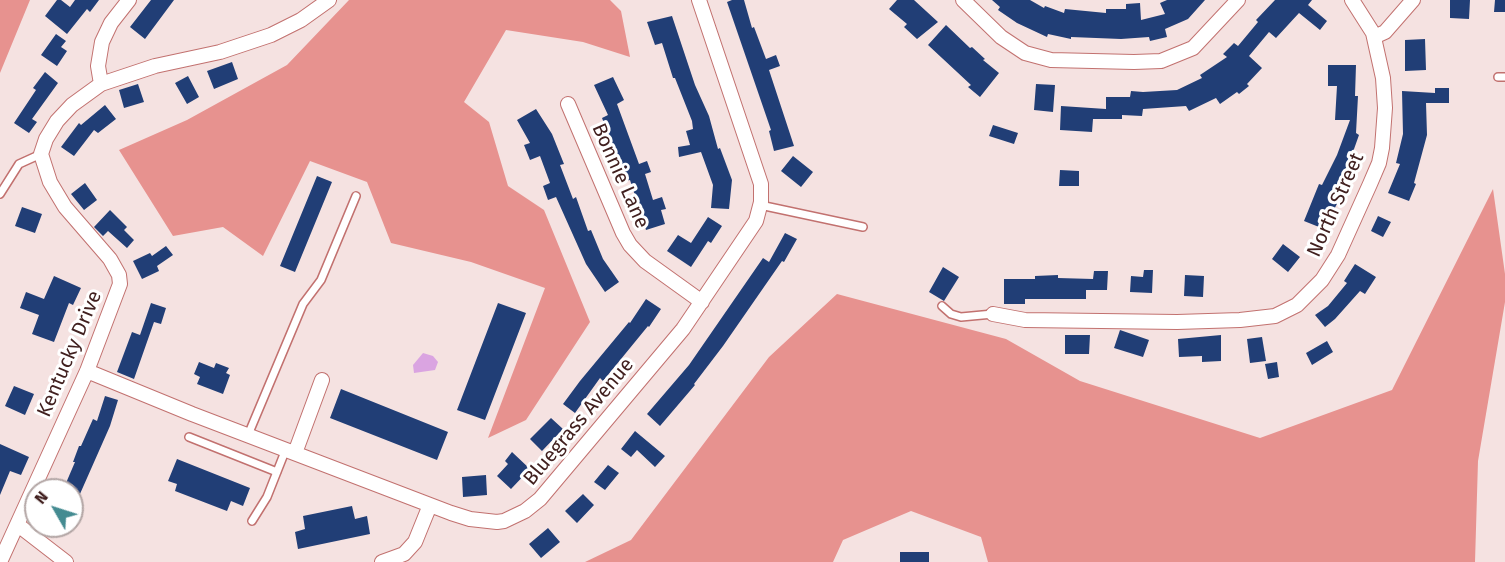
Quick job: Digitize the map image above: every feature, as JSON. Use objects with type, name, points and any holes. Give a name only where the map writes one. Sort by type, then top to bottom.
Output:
[{"type":"street","points":[[101,84],[98,66],[102,42],[111,23],[129,0]]},
{"type":"street","points":[[41,154],[46,139],[64,113],[101,84],[155,66],[220,52],[271,35],[302,21],[329,0]]},
{"type":"street","name":"Bluegrass Avenue","points":[[87,371],[470,519],[497,522],[514,517],[535,504],[683,329],[756,222],[760,206],[760,184],[699,0]]},
{"type":"street","points":[[963,0],[1001,37],[1025,54],[1051,60],[1134,62],[1161,61],[1193,48],[1238,0]]},
{"type":"street","name":"North Street","points":[[993,314],[1025,320],[1219,321],[1275,316],[1297,305],[1323,280],[1338,255],[1379,163],[1382,148],[1385,94],[1374,37],[1352,0]]},
{"type":"street","points":[[1374,37],[1385,32],[1413,0]]},
{"type":"street","name":"Bonnie Lane","points":[[568,104],[630,245],[645,261],[702,302]]},
{"type":"street","name":"Kentucky Drive","points":[[0,562],[87,371],[118,292],[119,274],[110,259],[65,207],[45,172],[41,154]]},
{"type":"street","points":[[290,451],[322,380]]},
{"type":"street","points":[[382,562],[404,554],[415,543],[430,505]]},
{"type":"street","points":[[18,525],[66,562]]},
{"type":"lane","points":[[0,194],[19,164],[41,154]]},
{"type":"lane","points":[[248,435],[303,304],[321,280],[356,196]]},
{"type":"lane","points":[[760,206],[863,227]]},
{"type":"lane","points":[[942,306],[951,314],[961,317],[993,314]]},
{"type":"lane","points":[[189,437],[277,472]]},
{"type":"lane","points":[[252,521],[290,451]]},
{"type":"shaded area","points":[[0,0],[30,0],[0,73]]},
{"type":"shaded area","points":[[349,0],[610,0],[621,11],[630,57],[583,42],[506,30],[464,102],[489,122],[508,186],[544,210],[590,322],[526,420],[488,438],[545,288],[471,262],[391,243],[367,182],[310,161],[263,256],[223,227],[173,236],[119,150],[187,120],[287,65]]},
{"type":"shaded area","points":[[1493,189],[1505,274],[1505,302],[1478,461],[1475,562],[988,562],[981,537],[911,511],[843,540],[833,562],[585,562],[631,540],[769,357],[837,294],[1006,339],[1080,381],[1260,438],[1392,390]]},
{"type":"shaded area","points":[[423,353],[433,356],[438,362],[435,370],[414,373],[413,365]]},
{"type":"building","points":[[57,0],[61,0],[70,7],[75,0],[99,0],[90,12],[87,9],[67,34],[45,16]]},
{"type":"building","points":[[151,0],[174,0],[145,39],[130,27]]},
{"type":"building","points":[[744,0],[752,28],[754,27],[766,59],[776,55],[780,66],[769,70],[794,146],[774,151],[769,131],[771,130],[727,2]]},
{"type":"building","points":[[897,0],[914,0],[938,22],[917,39],[904,27],[907,24],[889,9]]},
{"type":"building","points":[[992,0],[1030,0],[1044,8],[1045,6],[1064,13],[1065,9],[1106,13],[1106,9],[1126,9],[1126,4],[1140,3],[1141,20],[1165,14],[1160,3],[1167,0],[1205,0],[1188,19],[1165,29],[1167,37],[1150,41],[1149,37],[1121,39],[1071,37],[1071,39],[1048,34],[1047,37],[1017,23],[998,10],[1000,7]]},
{"type":"building","points":[[1275,0],[1312,0],[1308,5],[1327,21],[1320,30],[1299,13],[1276,38],[1269,32],[1249,56],[1262,68],[1247,84],[1249,86],[1239,94],[1237,92],[1220,104],[1216,98],[1189,111],[1186,106],[1143,109],[1142,116],[1122,115],[1122,119],[1093,119],[1092,132],[1060,130],[1061,106],[1106,109],[1106,97],[1130,97],[1131,91],[1177,90],[1202,78],[1200,75],[1227,57],[1223,54],[1234,43],[1238,46],[1258,22],[1256,20]]},
{"type":"building","points":[[1450,0],[1470,0],[1469,19],[1450,18]]},
{"type":"building","points":[[1495,0],[1505,0],[1505,12],[1494,12]]},
{"type":"building","points":[[672,16],[695,85],[709,116],[718,149],[720,148],[732,180],[729,209],[711,208],[713,185],[701,152],[679,157],[678,147],[690,145],[686,131],[693,129],[692,121],[675,78],[673,78],[662,43],[655,45],[647,22]]},
{"type":"building","points":[[946,25],[999,73],[980,97],[968,87],[971,85],[928,45]]},
{"type":"building","points":[[56,34],[66,41],[61,47],[67,51],[57,66],[41,55]]},
{"type":"building","points":[[1425,39],[1426,70],[1405,71],[1405,40]]},
{"type":"building","points":[[232,62],[238,79],[214,89],[207,71]]},
{"type":"building","points":[[1328,65],[1356,65],[1355,96],[1358,96],[1356,133],[1359,135],[1348,166],[1351,168],[1339,193],[1342,194],[1324,229],[1304,221],[1319,184],[1322,185],[1337,155],[1350,120],[1335,120],[1337,86],[1328,86]]},
{"type":"building","points":[[45,72],[58,83],[32,119],[37,122],[29,133],[14,123],[36,90],[33,88]]},
{"type":"building","points":[[188,76],[199,97],[187,104],[175,83]]},
{"type":"building","points":[[613,77],[624,100],[617,104],[639,164],[647,161],[651,172],[645,174],[653,200],[662,197],[666,209],[661,210],[665,224],[646,230],[630,180],[626,181],[602,118],[608,115],[594,85]]},
{"type":"building","points":[[138,84],[144,102],[124,108],[119,90]]},
{"type":"building","points":[[1036,84],[1055,85],[1053,112],[1034,110]]},
{"type":"building","points":[[1435,88],[1449,88],[1449,103],[1426,103],[1427,135],[1414,183],[1416,184],[1409,201],[1388,193],[1400,164],[1396,163],[1403,134],[1402,91],[1435,93]]},
{"type":"building","points":[[105,105],[116,119],[98,133],[94,130],[74,156],[61,147],[79,123],[81,125]]},
{"type":"building","points":[[536,109],[552,134],[564,164],[560,165],[573,199],[576,197],[588,231],[591,230],[603,259],[619,282],[605,292],[586,264],[556,197],[548,200],[543,186],[550,183],[540,156],[530,160],[524,145],[530,143],[517,120]]},
{"type":"building","points":[[993,125],[1018,133],[1014,144],[989,136]]},
{"type":"building","points":[[793,156],[813,172],[801,187],[781,171]]},
{"type":"building","points":[[1060,170],[1079,171],[1079,186],[1059,186]]},
{"type":"building","points":[[317,176],[332,182],[295,272],[280,266]]},
{"type":"building","points":[[85,183],[97,200],[84,210],[71,194]]},
{"type":"building","points":[[22,207],[42,214],[35,233],[15,226]]},
{"type":"building","points":[[110,210],[127,227],[124,230],[134,240],[127,248],[108,231],[103,236],[94,227]]},
{"type":"building","points":[[1378,216],[1391,222],[1383,237],[1371,231]]},
{"type":"building","points":[[708,217],[722,226],[711,243],[708,241],[691,267],[667,251],[678,235],[691,243]]},
{"type":"building","points":[[785,233],[797,239],[784,262],[782,261],[695,385],[660,426],[647,414],[689,365],[763,258],[769,262]]},
{"type":"building","points":[[1283,244],[1300,257],[1288,272],[1272,259]]},
{"type":"building","points":[[166,246],[173,255],[157,266],[159,271],[142,279],[133,261],[150,253],[152,256]]},
{"type":"building","points":[[1355,264],[1376,277],[1365,294],[1360,291],[1325,327],[1315,315],[1328,306],[1347,283],[1344,281]]},
{"type":"building","points":[[943,267],[959,277],[944,301],[929,292]]},
{"type":"building","points":[[1144,270],[1153,270],[1152,293],[1130,292],[1131,276],[1143,277]]},
{"type":"building","points":[[1094,271],[1108,271],[1107,290],[1086,290],[1086,299],[1025,299],[1025,304],[1004,304],[1004,279],[1035,279],[1035,276],[1058,275],[1058,278],[1093,279]]},
{"type":"building","points":[[1185,275],[1204,276],[1203,297],[1184,296]]},
{"type":"building","points":[[54,276],[81,288],[73,305],[69,303],[54,342],[32,334],[39,315],[20,308],[26,292],[44,299]]},
{"type":"building","points":[[646,299],[661,309],[649,327],[603,381],[600,378],[575,413],[563,404],[630,323]]},
{"type":"building","points":[[151,303],[166,308],[161,324],[154,322],[134,379],[117,372],[132,332],[140,335]]},
{"type":"building","points":[[498,303],[526,313],[485,420],[457,410]]},
{"type":"building","points":[[1120,330],[1149,340],[1143,357],[1114,348]]},
{"type":"building","points":[[1065,335],[1090,335],[1089,354],[1065,354]]},
{"type":"building","points":[[1221,335],[1221,361],[1202,362],[1202,356],[1179,357],[1178,339]]},
{"type":"building","points":[[1262,337],[1266,361],[1250,363],[1247,339]]},
{"type":"building","points":[[1327,341],[1333,352],[1312,365],[1306,353]]},
{"type":"building","points":[[199,362],[214,368],[216,363],[229,368],[226,373],[230,375],[223,394],[197,384],[200,377],[194,374]]},
{"type":"building","points":[[1277,362],[1279,377],[1268,379],[1265,364]]},
{"type":"building","points":[[14,386],[34,394],[25,415],[5,406]]},
{"type":"building","points":[[341,389],[448,432],[437,460],[330,418]]},
{"type":"building","points":[[105,396],[118,400],[110,426],[84,485],[84,478],[68,478],[79,446],[93,419],[97,421]]},
{"type":"building","points":[[551,418],[563,429],[542,451],[530,439]]},
{"type":"building","points":[[635,431],[665,456],[655,467],[637,450],[631,457],[621,449]]},
{"type":"building","points":[[0,444],[29,457],[21,475],[10,471],[0,495]]},
{"type":"building","points":[[512,452],[530,469],[511,489],[497,476],[508,464],[505,461]]},
{"type":"building","points":[[177,459],[250,488],[243,506],[231,501],[227,511],[175,491],[177,484],[168,481]]},
{"type":"building","points":[[608,465],[619,473],[605,490],[594,482]]},
{"type":"building","points":[[486,475],[487,495],[463,497],[462,477]]},
{"type":"building","points":[[583,494],[594,505],[577,523],[565,511]]},
{"type":"building","points":[[352,506],[355,519],[367,516],[370,534],[298,549],[295,532],[305,529],[303,516]]},
{"type":"building","points":[[548,528],[560,542],[541,558],[529,544]]},
{"type":"building","points":[[900,552],[929,552],[929,562],[900,562]]}]
